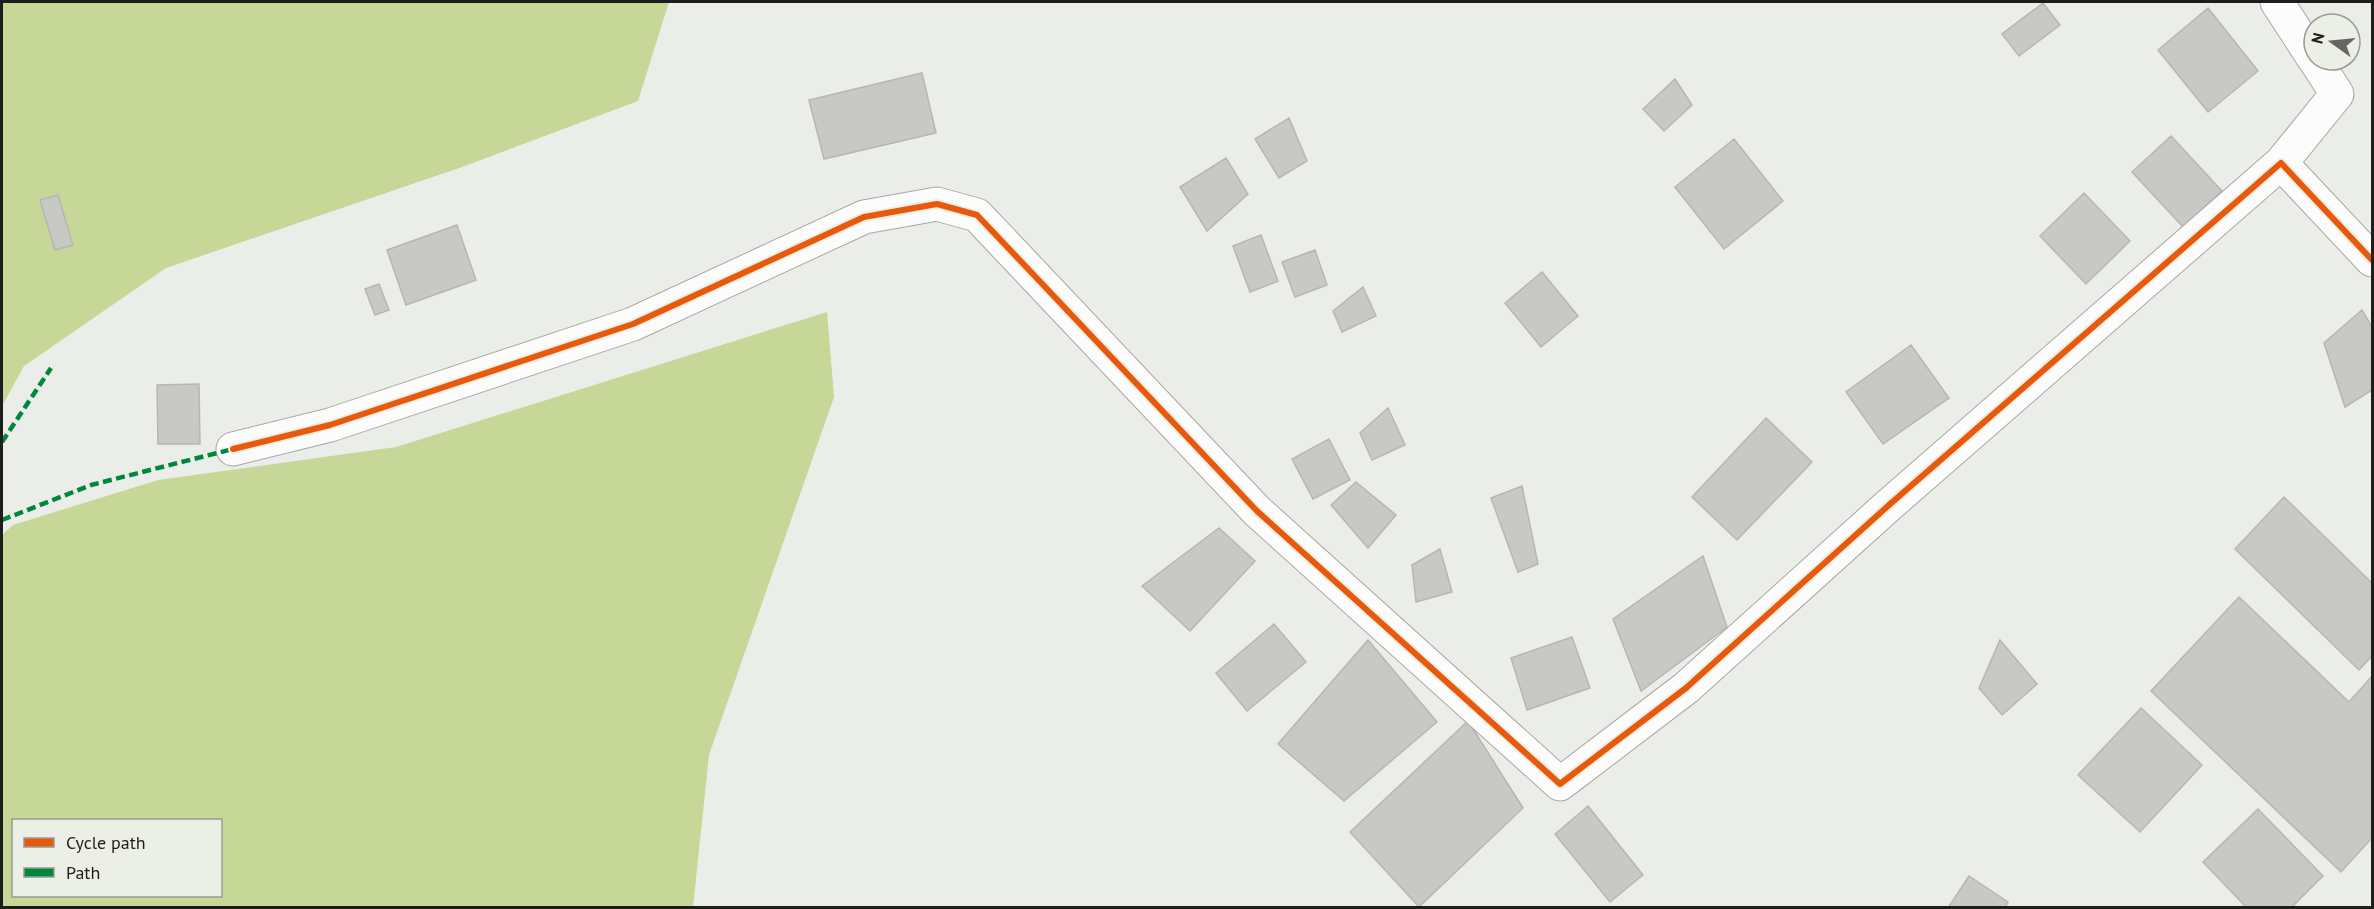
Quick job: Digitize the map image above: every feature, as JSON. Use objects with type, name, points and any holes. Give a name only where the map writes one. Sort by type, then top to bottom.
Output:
[{"type":"street","points":[[2277,2],[2302,41]]},
{"type":"street","points":[[233,448],[330,426],[633,324],[864,217],[937,204],[977,215],[1257,511],[1560,784],[1686,688],[1889,505],[2281,163],[2337,94],[2322,72]]},
{"type":"street","points":[[2281,163],[2373,260]]},
{"type":"shaded area","points":[[2,2],[669,2],[638,101],[465,166],[166,268],[24,366],[2,406]]},
{"type":"shaded area","points":[[827,312],[834,397],[709,755],[693,907],[2,907],[2,535],[13,525],[158,480],[396,447]]},
{"type":"building","points":[[2043,3],[2060,25],[2019,56],[2002,34]]},
{"type":"building","points":[[2208,8],[2258,71],[2208,112],[2158,50]]},
{"type":"building","points":[[922,73],[936,133],[824,159],[809,100]]},
{"type":"building","points":[[1675,79],[1692,105],[1664,131],[1643,109]]},
{"type":"building","points":[[1289,118],[1307,161],[1279,178],[1255,139]]},
{"type":"building","points":[[2171,136],[2222,191],[2183,227],[2132,172]]},
{"type":"building","points":[[1734,139],[1783,201],[1724,249],[1675,187]]},
{"type":"building","points":[[1226,158],[1248,194],[1207,231],[1180,187]]},
{"type":"building","points":[[2084,193],[2130,241],[2086,284],[2040,236]]},
{"type":"building","points":[[58,195],[73,245],[55,250],[40,200]]},
{"type":"building","points":[[457,225],[476,280],[406,305],[387,250]]},
{"type":"building","points":[[1261,235],[1278,281],[1250,292],[1233,246]]},
{"type":"building","points":[[1315,250],[1327,285],[1295,297],[1282,262]]},
{"type":"building","points":[[1542,272],[1578,316],[1541,347],[1505,303]]},
{"type":"building","points":[[379,284],[389,310],[375,315],[365,289]]},
{"type":"building","points":[[1363,287],[1376,316],[1342,332],[1333,311]]},
{"type":"building","points":[[2362,310],[2372,327],[2372,390],[2345,407],[2324,343]]},
{"type":"building","points":[[1911,345],[1949,398],[1883,444],[1846,392]]},
{"type":"building","points":[[199,384],[200,444],[158,444],[157,385]]},
{"type":"building","points":[[1388,408],[1405,445],[1372,460],[1360,433]]},
{"type":"building","points":[[1766,418],[1812,462],[1737,540],[1692,497]]},
{"type":"building","points":[[1329,439],[1350,480],[1313,499],[1292,459]]},
{"type":"building","points":[[1356,482],[1396,515],[1368,548],[1331,505]]},
{"type":"building","points":[[1522,486],[1538,564],[1518,572],[1491,498]]},
{"type":"building","points":[[2284,497],[2372,583],[2372,656],[2359,670],[2235,549]]},
{"type":"building","points":[[1219,528],[1255,561],[1190,631],[1142,586]]},
{"type":"building","points":[[1440,549],[1452,592],[1416,602],[1412,565]]},
{"type":"building","points":[[1703,556],[1727,627],[1641,691],[1613,619]]},
{"type":"building","points":[[2239,597],[2349,702],[2372,676],[2372,838],[2341,872],[2151,691]]},
{"type":"building","points":[[1274,624],[1306,662],[1247,711],[1216,673]]},
{"type":"building","points":[[1572,637],[1590,688],[1527,710],[1511,658]]},
{"type":"building","points":[[1368,640],[1437,722],[1344,801],[1278,744]]},
{"type":"building","points":[[2000,640],[2037,684],[2002,715],[1979,688]]},
{"type":"building","points":[[2141,708],[2202,765],[2140,832],[2078,775]]},
{"type":"building","points":[[1468,721],[1523,808],[1419,907],[1350,832]]},
{"type":"building","points":[[1588,806],[1643,875],[1610,902],[1555,834]]},
{"type":"building","points":[[2258,809],[2323,876],[2291,908],[2247,908],[2203,862]]},
{"type":"building","points":[[1969,876],[2008,902],[2005,908],[1948,908]]},
{"type":"marked path","points":[[2,442],[51,368]]},
{"type":"marked path","points":[[2,520],[91,485],[233,449]]},
{"type":"cycle path","points":[[233,449],[330,425],[633,324],[864,217],[937,204],[977,215],[1257,511],[1560,784],[1686,688],[1889,505],[2281,163],[2372,260]]}]
